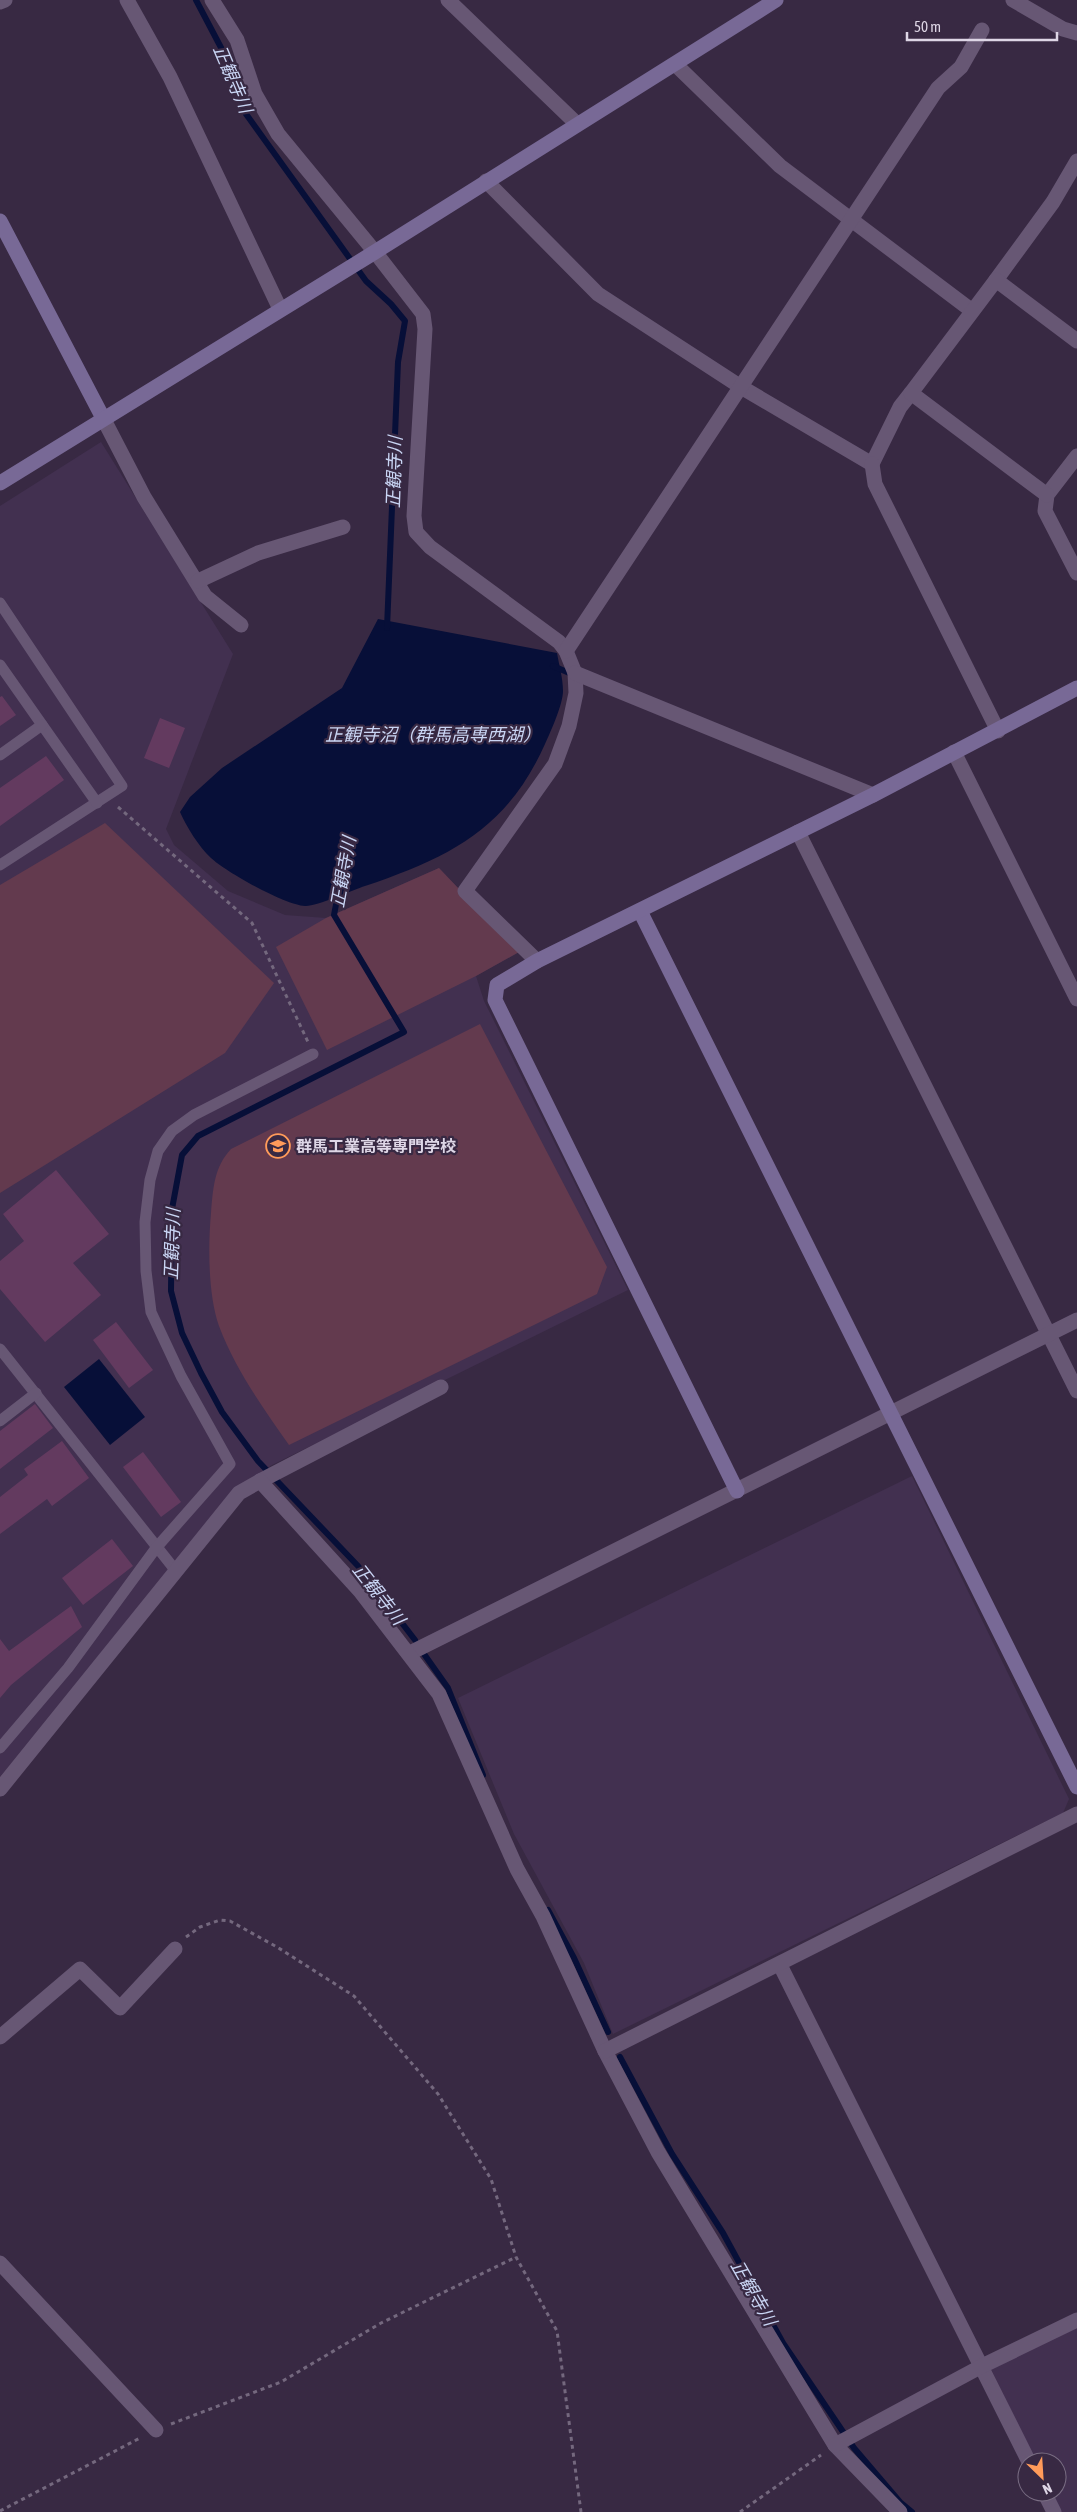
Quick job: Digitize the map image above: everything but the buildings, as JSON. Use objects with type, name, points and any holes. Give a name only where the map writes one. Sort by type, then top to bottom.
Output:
[{"type":"street","points":[[0,2],[4,0]]},
{"type":"street","points":[[127,0],[170,77],[280,309]]},
{"type":"street","points":[[212,0],[237,40],[255,94],[278,134],[375,252],[423,314],[425,330],[414,516],[416,532],[430,548],[559,642],[566,651],[575,673],[576,692],[569,726],[555,764],[465,891],[537,961]]},
{"type":"street","points":[[1013,0],[1063,29],[1077,33]]},
{"type":"street","points":[[0,483],[676,64],[766,2]]},
{"type":"street","points":[[458,3],[577,124]]},
{"type":"street","points":[[566,651],[938,88],[960,67],[982,30]]},
{"type":"street","points":[[676,64],[780,166],[971,310]]},
{"type":"street","points":[[998,731],[875,484],[872,464],[900,407],[1053,202],[1077,161]]},
{"type":"street","points":[[486,181],[598,294],[741,387],[872,464]]},
{"type":"street","points":[[0,221],[144,497],[198,581],[205,596],[241,625]]},
{"type":"street","points":[[996,280],[1077,341]]},
{"type":"street","points":[[911,393],[1047,495]]},
{"type":"street","points":[[1077,456],[1047,495],[1046,511],[1077,571]]},
{"type":"street","points":[[198,581],[258,553],[343,526]]},
{"type":"street","points":[[575,673],[873,795]]},
{"type":"street","points":[[737,1491],[494,1000],[497,985],[537,961],[873,795],[1077,688]]},
{"type":"street","points":[[954,752],[1077,999]]},
{"type":"street","points":[[798,832],[1077,1391]]},
{"type":"street","points":[[640,911],[1077,1787]]},
{"type":"street","points":[[410,1653],[1077,1320]]},
{"type":"street","points":[[0,1789],[239,1493],[441,1387]]},
{"type":"street","points":[[260,1481],[360,1590],[410,1653],[439,1694],[502,1837],[543,1916],[605,2051],[658,2152],[835,2445],[900,2512]]},
{"type":"street","points":[[605,2051],[780,1965],[1077,1814]]},
{"type":"street","points":[[0,2037],[80,1969],[120,2008],[174,1949]]},
{"type":"street","points":[[780,1965],[1024,2452]]},
{"type":"street","points":[[0,2263],[156,2430]]},
{"type":"street","points":[[835,2445],[982,2366],[1077,2320]]},
{"type":"lane","points":[[0,603],[122,786],[0,865]]},
{"type":"lane","points":[[0,665],[42,726],[101,800]]},
{"type":"lane","points":[[0,754],[42,726]]},
{"type":"lane","points":[[0,1748],[68,1668],[156,1548],[230,1464],[181,1376],[151,1312],[146,1270],[145,1222],[150,1180],[158,1151],[172,1131],[194,1115],[313,1054]]},
{"type":"lane","points":[[0,1349],[176,1571]]},
{"type":"lane","points":[[0,1421],[36,1393]]},
{"type":"path","points":[[101,800],[252,923],[313,1054]]},
{"type":"path","points":[[174,1949],[188,1935],[200,1927],[220,1920],[230,1921],[277,1947],[354,1996],[438,2094],[491,2180],[516,2257],[557,2331],[581,2512]]},
{"type":"path","points":[[0,2511],[156,2430],[281,2382],[381,2323],[516,2257]]},
{"type":"path","points":[[740,2512],[835,2445]]},
{"type":"shaded area","name":"群馬工業高等専門学校","points":[[101,442],[233,654],[166,829],[174,845],[228,891],[285,915],[326,918],[439,868],[519,952],[476,976],[484,1001],[628,1290],[272,1465],[234,1489],[0,1777],[0,506]]},
{"type":"shaded area","points":[[105,823],[274,983],[225,1053],[0,1193],[0,885]]},
{"type":"shaded area","points":[[439,868],[519,952],[476,976],[327,1050],[276,947],[326,918]]},
{"type":"shaded area","points":[[480,1024],[607,1267],[597,1294],[289,1445],[241,1373],[215,1314],[211,1285],[209,1240],[215,1179],[221,1163],[231,1149]]},
{"type":"shaded area","points":[[912,1476],[1069,1799],[1063,1813],[613,2034],[584,1963],[514,1834],[458,1698]]},
{"type":"shaded area","points":[[1077,2325],[1077,2512],[1061,2512],[1056,2502],[1067,2502],[1067,2452],[1031,2452],[990,2367]]},
{"type":"water","name":"正観寺沼（群馬高専西湖）","points":[[378,619],[557,653],[563,686],[561,703],[547,739],[530,773],[513,798],[494,819],[473,836],[424,864],[396,875],[317,904],[305,906],[296,904],[256,887],[211,858],[189,830],[180,812],[190,797],[222,768],[342,688]]},
{"type":"water","points":[[99,1359],[145,1417],[110,1445],[64,1387]]},
{"type":"waterway","name":"正観寺川","points":[[196,0],[227,59],[246,114],[366,281],[391,304],[405,321],[398,362],[387,628]]},
{"type":"waterway","points":[[553,666],[574,675]]},
{"type":"waterway","name":"正観寺川","points":[[339,889],[334,915],[404,1032],[198,1136],[182,1155],[172,1209],[171,1291],[182,1333],[222,1412],[258,1461],[358,1566],[415,1640]]},
{"type":"waterway","name":"正観寺川","points":[[424,1654],[448,1688],[483,1775]]},
{"type":"waterway","name":"正観寺川","points":[[548,1910],[574,1958],[608,2032]]},
{"type":"waterway","name":"正観寺川","points":[[620,2057],[672,2154],[723,2233],[783,2343],[854,2448],[900,2502],[912,2512]]},
{"type":"place","name":"群馬工業高等専門学校","points":[[278,1146]]}]
